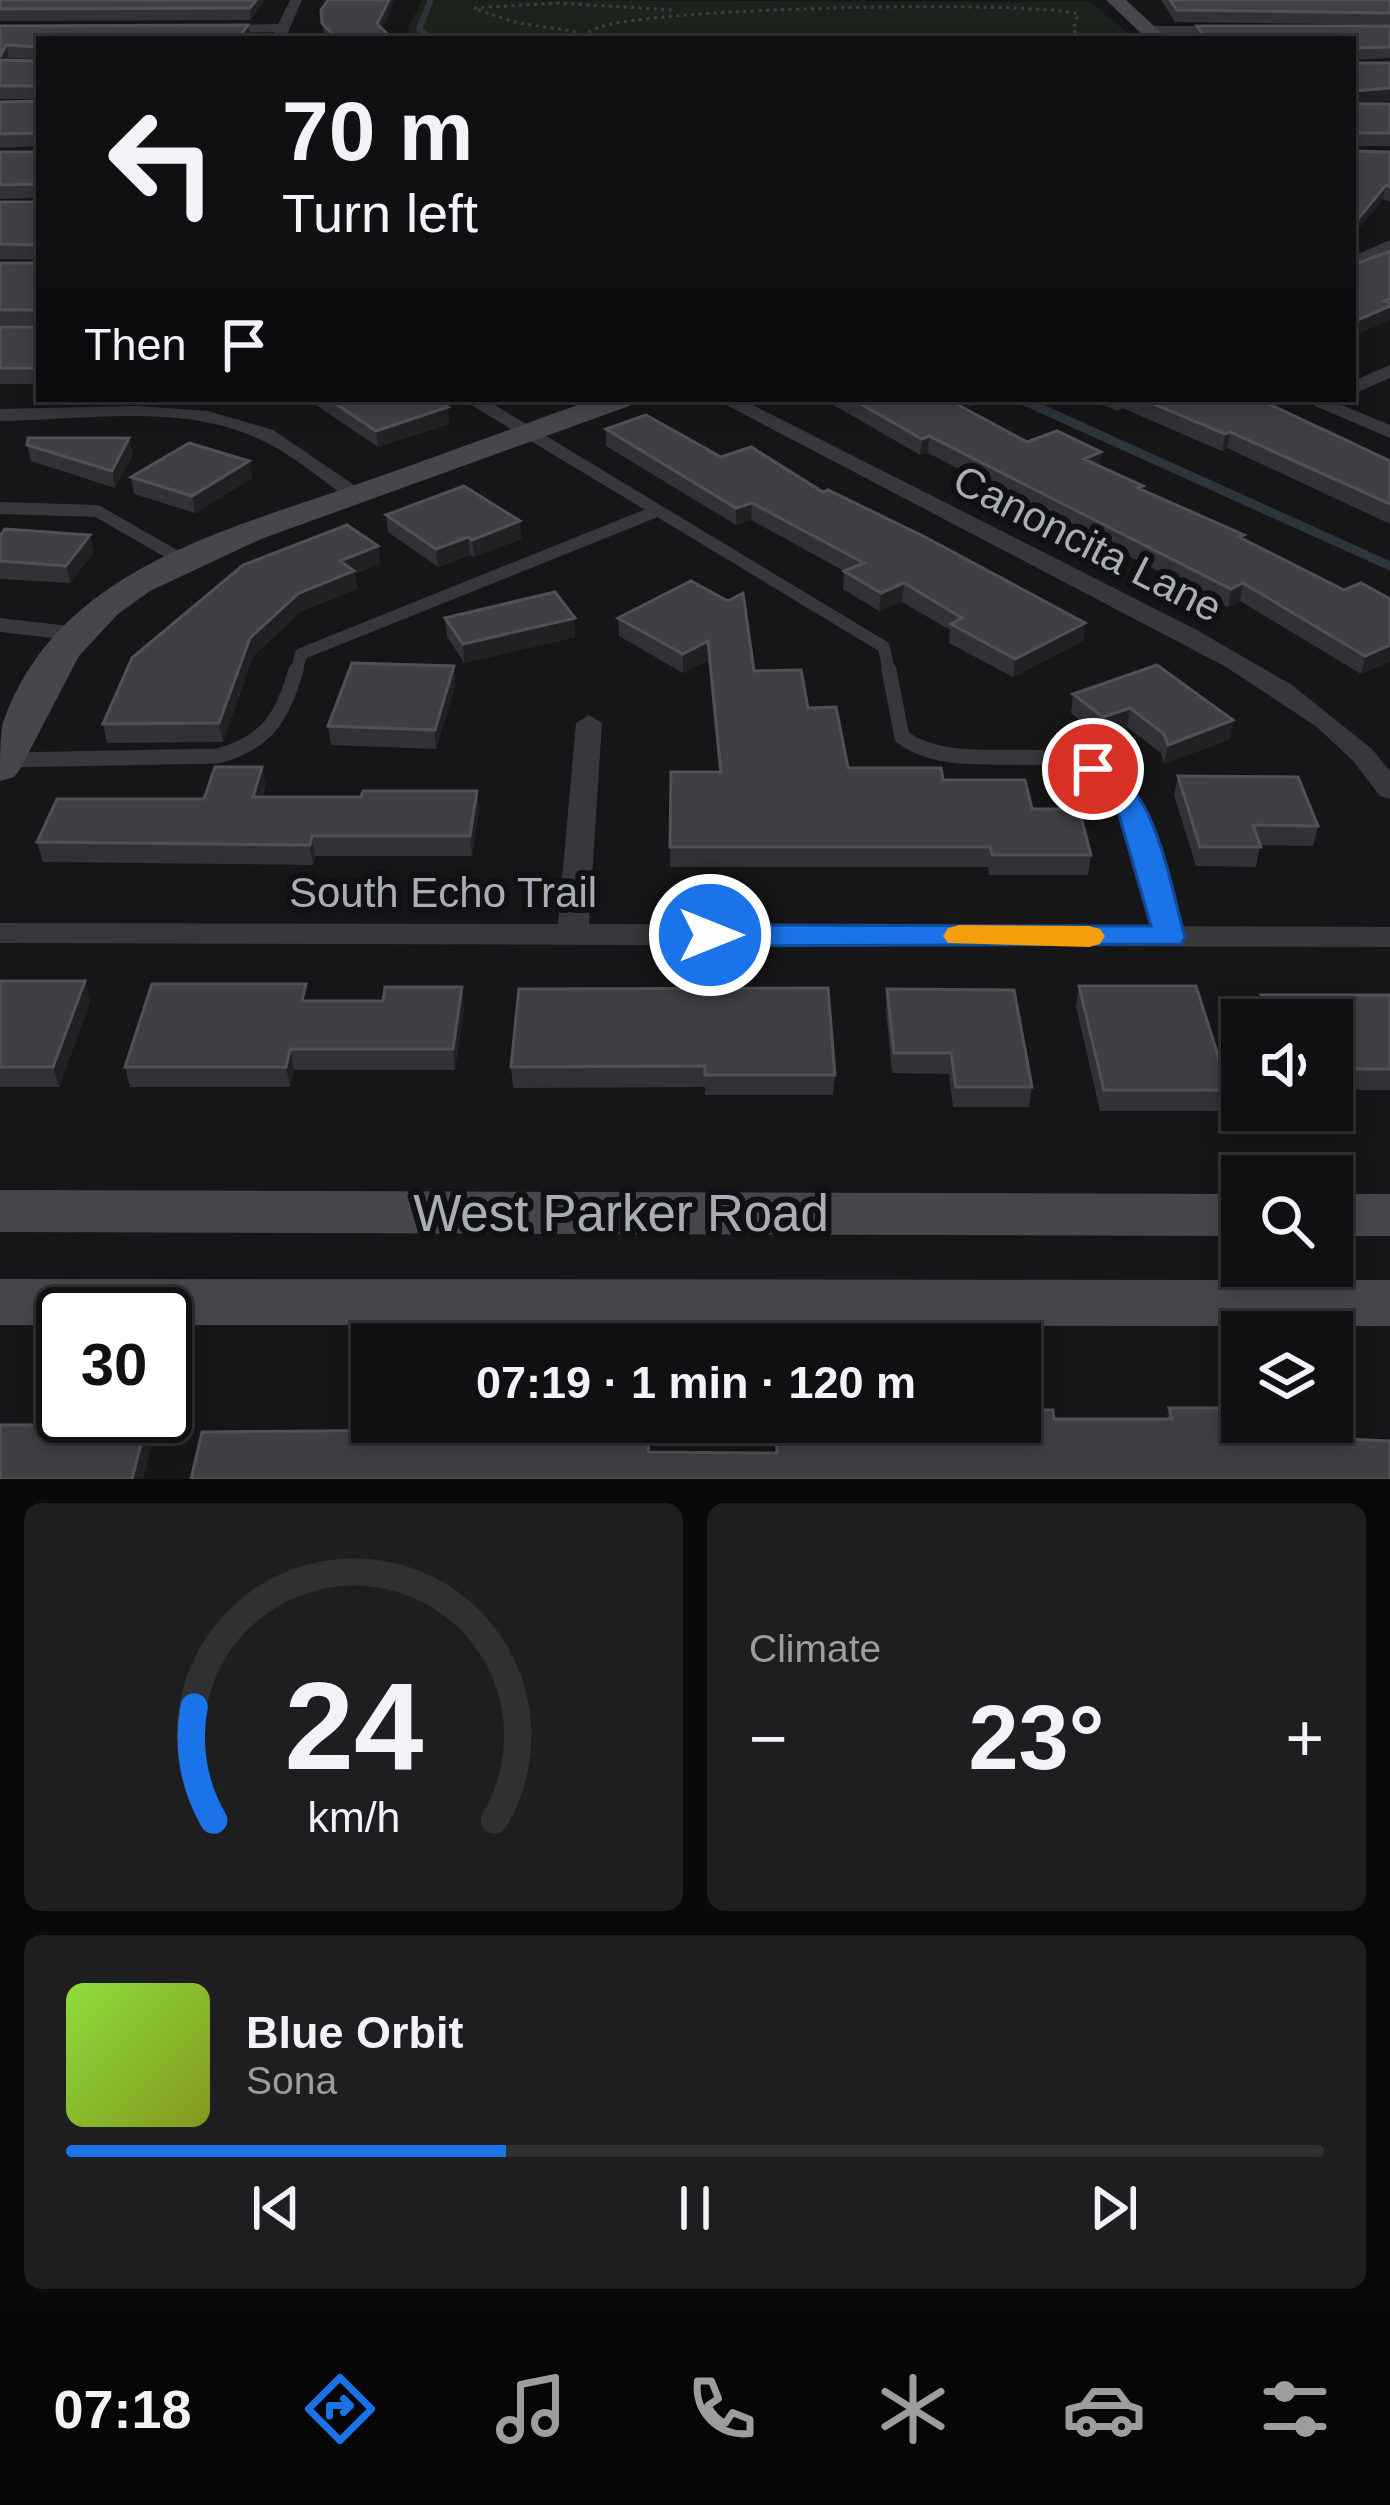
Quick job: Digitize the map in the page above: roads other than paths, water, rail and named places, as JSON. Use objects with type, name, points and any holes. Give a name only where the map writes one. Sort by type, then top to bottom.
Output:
[{"type":"main road","points":[[1115,0],[1155,34]]},
{"type":"main road","points":[[2,764],[47,676],[78,634],[112,603],[184,561],[614,402]]},
{"type":"main road","name":"West Parker Road","points":[[0,1211],[1221,1215]]},
{"type":"main road","points":[[1353,1215],[1390,1215]]},
{"type":"main road","name":"West Parker Road","points":[[0,1302],[1390,1303]]},
{"type":"street","points":[[279,34],[296,0]]},
{"type":"street","points":[[1356,387],[1390,370]]},
{"type":"street","name":"Canoncita Lane","points":[[731,402],[1214,652],[1334,730],[1381,775],[1390,790]]},
{"type":"street","points":[[1322,402],[1390,432]]},
{"type":"street","points":[[0,415],[192,416],[233,422],[265,434],[358,495]]},
{"type":"street","points":[[0,626],[78,634]]},
{"type":"street","points":[[573,935],[589,723]]},
{"type":"street","name":"South Echo Trail","points":[[0,933],[1390,937]]},
{"type":"lane","points":[[211,29],[279,34]]},
{"type":"lane","points":[[1155,34],[1218,30]]},
{"type":"lane","points":[[1356,260],[1390,245]]},
{"type":"lane","points":[[478,402],[884,647],[902,737],[924,752],[1059,761],[1093,769],[1119,784],[1131,808],[1170,937]]},
{"type":"lane","points":[[0,508],[97,512],[184,561]]},
{"type":"lane","points":[[2,764],[217,756],[245,750],[272,735],[301,654],[657,511]]},
{"type":"waterway","points":[[427,36],[419,29],[430,2]]},
{"type":"waterway","points":[[1027,402],[1390,566]]}]
